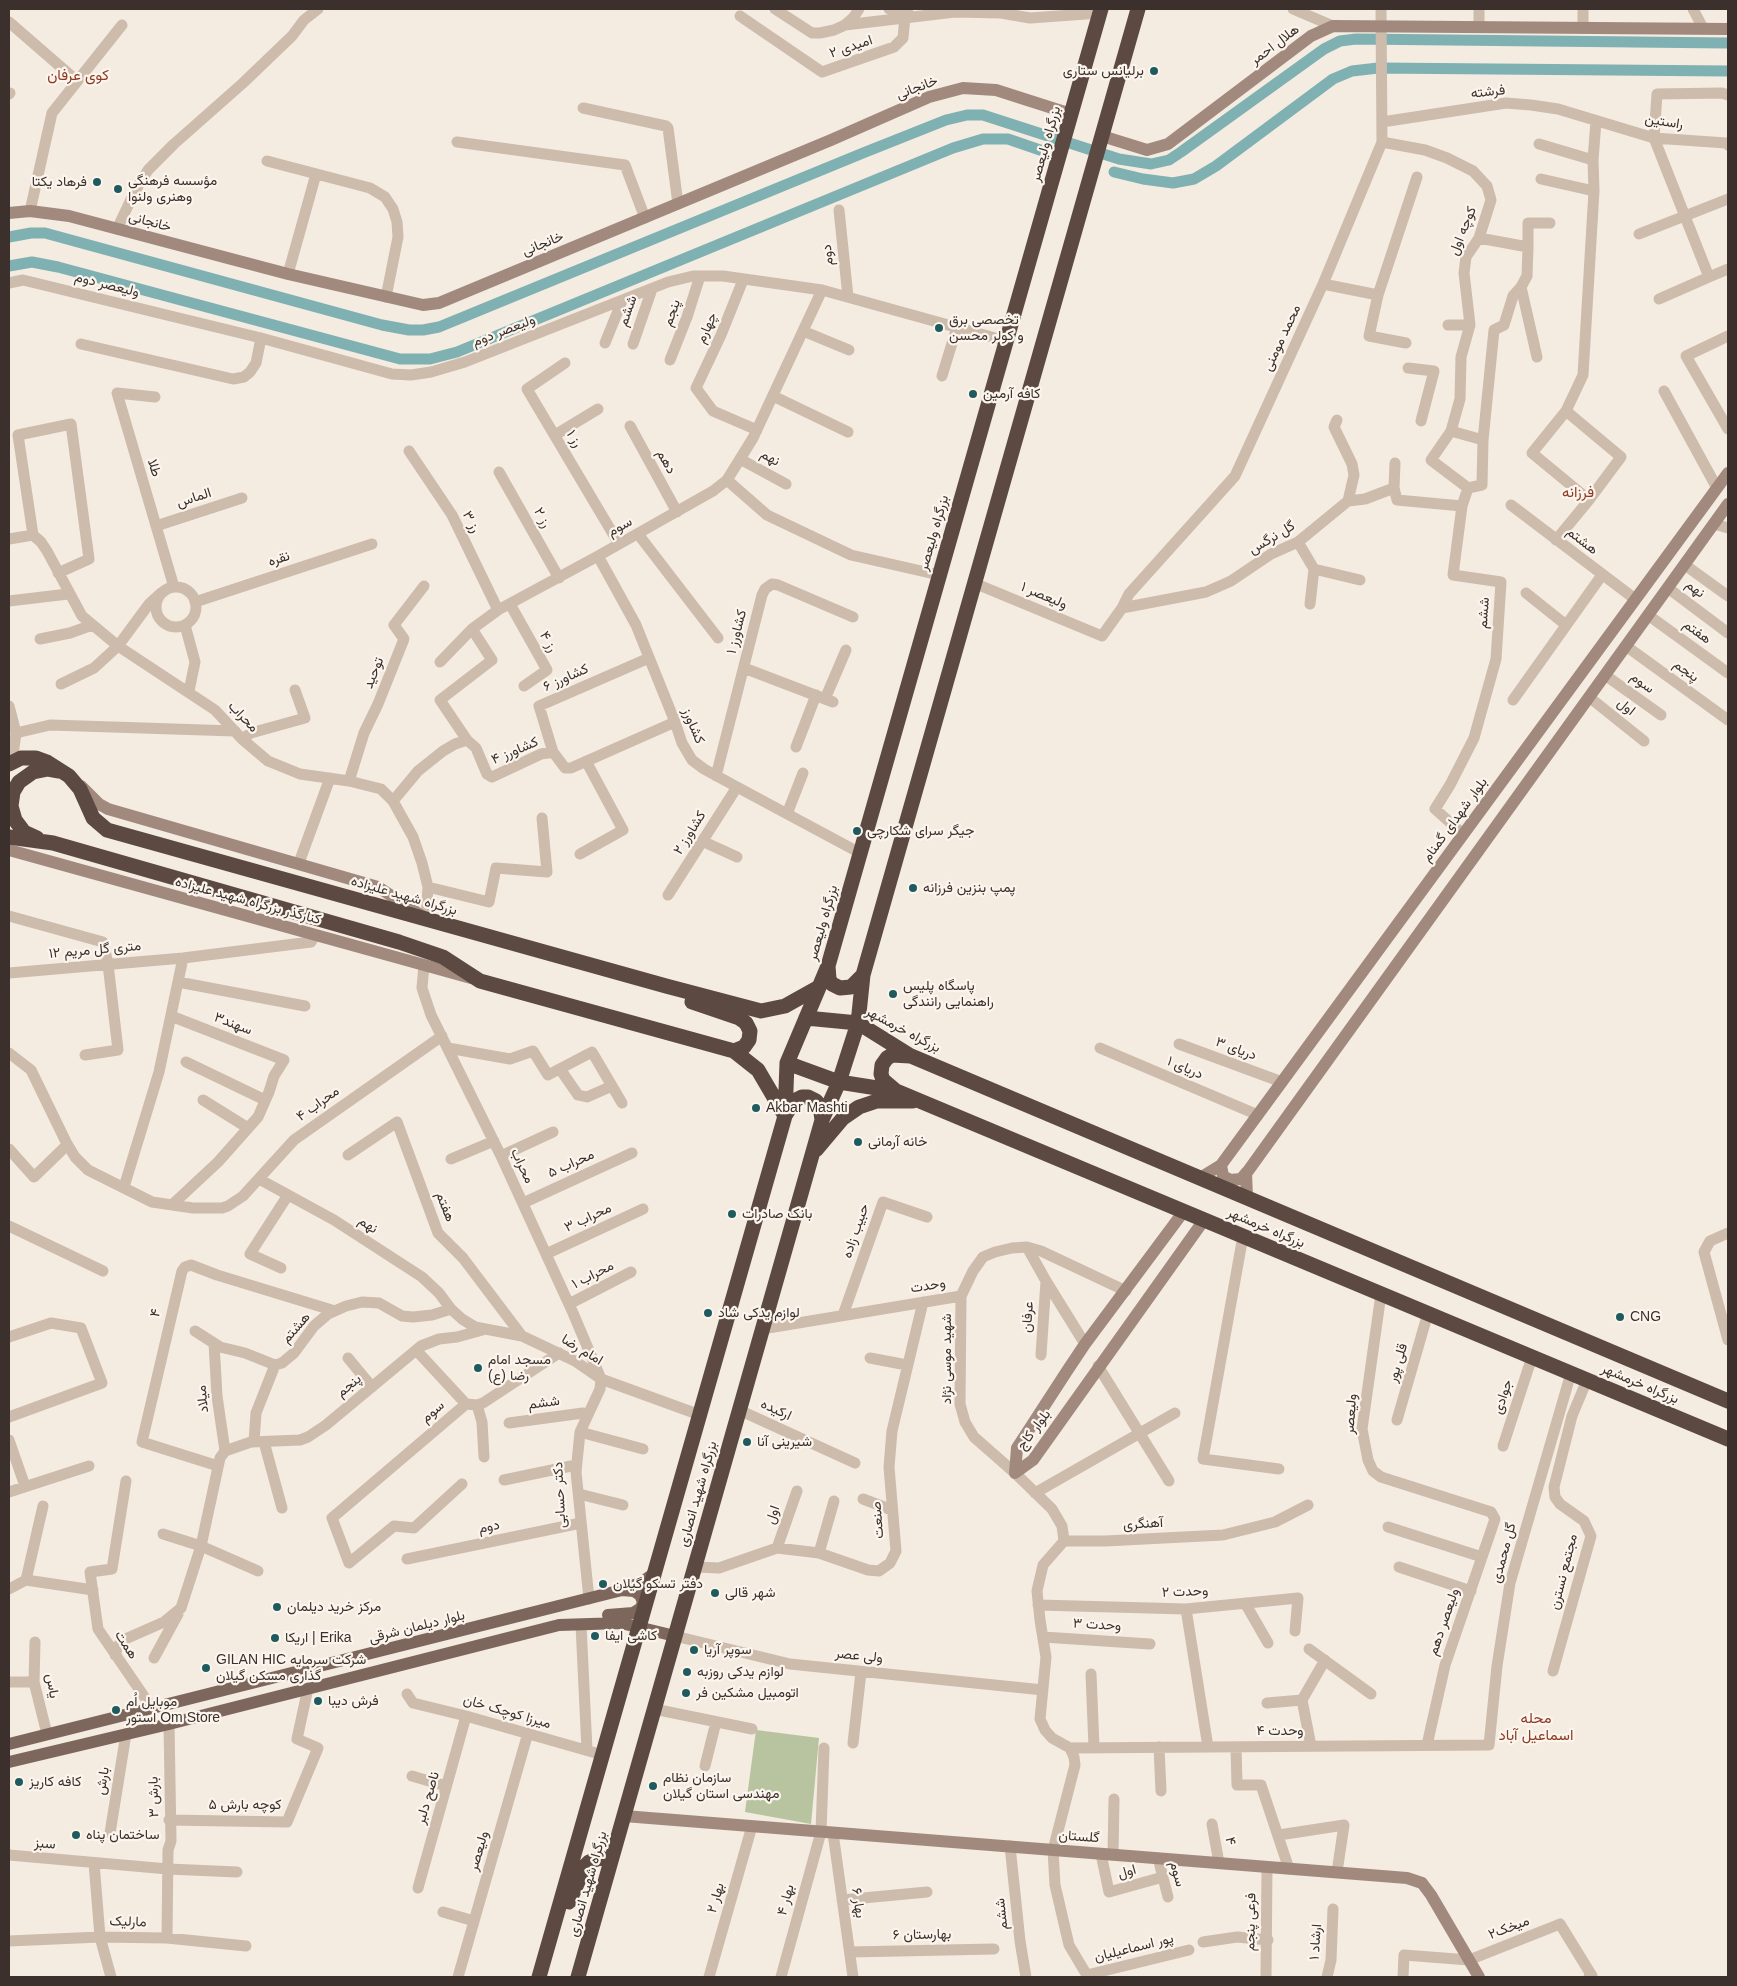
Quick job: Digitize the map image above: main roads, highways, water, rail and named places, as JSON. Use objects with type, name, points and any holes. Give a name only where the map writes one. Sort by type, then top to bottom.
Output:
[{"type":"highway","points":[[858,1023],[863,975],[1138,9]]},
{"type":"highway","name":"بزرگراه ولیعصر","points":[[787,1063],[828,966],[1100,11]]},
{"type":"highway","points":[[11,763],[24,758],[36,758],[47,762],[69,776]]},
{"type":"highway","points":[[69,776],[48,769],[31,773],[18,784],[11,800],[14,818],[22,830],[34,837],[53,843],[414,946],[454,963],[480,981],[734,1051],[758,1070],[785,1116],[794,1101],[802,1097],[808,1097],[818,1104],[822,1111],[822,1120]]},
{"type":"highway","name":"بزرگراه شهید علیزاده","points":[[69,776],[82,791],[91,816],[106,829],[761,1011],[785,1006],[819,988]]},
{"type":"highway","points":[[9,837],[53,843]]},
{"type":"highway","points":[[828,966],[829,979],[832,984],[840,988],[851,987],[863,975]]},
{"type":"highway","points":[[666,986],[682,998],[738,1018],[746,1023],[750,1031],[749,1040],[744,1047],[734,1051]]},
{"type":"highway","name":"بزرگراه خرمشهر","points":[[806,1018],[858,1023],[911,1056],[1728,1401]]},
{"type":"highway","name":"بزرگراه شهید انصاری","points":[[578,1977],[822,1120],[839,1082],[858,1023]]},
{"type":"highway","points":[[896,1091],[883,1080],[881,1074],[882,1065],[892,1055],[911,1056]]},
{"type":"highway","name":"بزرگراه خرمشهر","points":[[787,1063],[839,1082],[896,1091],[1728,1439]]},
{"type":"highway","name":"بزرگراه شهید انصاری","points":[[539,1977],[785,1116],[787,1063]]},
{"type":"highway","points":[[812,1155],[841,1120],[859,1107],[872,1102],[883,1101],[922,1102]]},
{"type":"highway","points":[[549,1945],[585,1866],[597,1858],[611,1861]]},
{"type":"main road","name":"هلال احمر","points":[[1102,136],[1148,150],[1168,144],[1311,36],[1333,26],[1382,30],[1479,27],[1728,29]]},
{"type":"main road","name":"خانجانی","points":[[9,214],[30,211],[68,216],[288,274],[423,305],[439,303],[929,97],[963,88],[996,90],[1071,114]]},
{"type":"main road","name":"بلوار شهدای گمنام","points":[[1200,1178],[1221,1165],[1728,473]]},
{"type":"main road","points":[[1221,1165],[1222,1173],[1230,1180],[1240,1179],[1246,1173],[1728,504]]},
{"type":"main road","points":[[1463,834],[1481,847]]},
{"type":"main road","name":"کنارگذر بزرگراه شهید علیزاده","points":[[9,850],[480,981]]},
{"type":"main road","points":[[1246,1173],[1246,1198]]},
{"type":"main road","name":"بلوار کاج","points":[[1184,1211],[1126,1291],[1084,1344],[1018,1448],[1015,1473],[1033,1460],[1098,1366],[1204,1220]]},
{"type":"main road","points":[[1167,1234],[1170,1232],[1178,1234],[1183,1240],[1183,1248]]},
{"type":"main road","name":"بلوار دیلمان شرقی","points":[[9,1744],[586,1600],[622,1590],[642,1582],[654,1573]]},
{"type":"main road","points":[[9,1762],[169,1724],[585,1618],[624,1615],[639,1610],[642,1602],[640,1595],[634,1591],[622,1590]]},
{"type":"main road","points":[[559,1625],[621,1623],[675,1636]]},
{"type":"main road","points":[[152,1708],[169,1724]]},
{"type":"main road","name":"گلستان","points":[[624,1816],[1406,1878],[1422,1883],[1431,1895],[1478,1977]]},
{"type":"waterway","points":[[9,237],[31,233],[45,233],[382,325],[409,330],[423,330],[439,327],[863,153],[946,120],[967,115],[983,115],[1119,159],[1151,164],[1169,160],[1324,49],[1340,41],[1356,39],[1728,43]]},
{"type":"waterway","points":[[1114,172],[1143,179],[1173,183],[1194,179],[1216,166],[1333,79],[1352,71],[1378,68],[1728,71]]},
{"type":"waterway","points":[[9,266],[32,262],[58,267],[400,359],[430,359],[457,352],[953,148],[983,139],[1008,139],[1040,150]]},
{"type":"place","name":"برلیانس ستاری","points":[[1154,71]]},
{"type":"place","name":"فرهاد یکتا","points":[[97,182]]},
{"type":"place","name":"مؤسسه فرهنگی وهنری ولنوا","points":[[118,189]]},
{"type":"place","name":"تخصصی برق و کولر محسن","points":[[939,328]]},
{"type":"place","name":"کافه آرمین","points":[[973,394]]},
{"type":"place","name":"جیگر سرای شکارچی","points":[[857,831]]},
{"type":"place","name":"پمپ بنزین فرزانه","points":[[913,888]]},
{"type":"place","name":"پاسگاه پلیس راهنمایی رانندگی","points":[[893,994]]},
{"type":"place","name":"Akbar Mashti","points":[[756,1108]]},
{"type":"place","name":"خانه آرمانی","points":[[858,1142]]},
{"type":"place","name":"بانک صادرات","points":[[732,1214]]},
{"type":"place","name":"لوازم یدکی شاد","points":[[708,1313]]},
{"type":"place","name":"CNG","points":[[1620,1317]]},
{"type":"place","name":"مسجد امام رضا (ع)","points":[[478,1368]]},
{"type":"place","name":"شیرینی آنا","points":[[747,1442]]},
{"type":"place","name":"دفتر تسکو گیلان","points":[[603,1584]]},
{"type":"place","name":"شهر قالی","points":[[715,1593]]},
{"type":"place","name":"مرکز خرید دیلمان","points":[[277,1607]]},
{"type":"place","name":"کاشی ایفا","points":[[595,1636]]},
{"type":"place","name":"اریکا | Erika","points":[[275,1638]]},
{"type":"place","name":"سوپر آریا","points":[[694,1650]]},
{"type":"place","name":"GILAN HIC شرکت سرمایه گذاری مسکن گیلان","points":[[206,1668]]},
{"type":"place","name":"لوازم یدکی روزبه","points":[[687,1672]]},
{"type":"place","name":"اتومبیل مشکین فر","points":[[686,1693]]},
{"type":"place","name":"فرش دیبا","points":[[318,1701]]},
{"type":"place","name":"موبایل اُم استور Om Store","points":[[116,1710]]},
{"type":"place","name":"کافه کاریز","points":[[19,1782]]},
{"type":"place","name":"سازمان نظام مهندسی استان گیلان","points":[[653,1786]]},
{"type":"place","name":"ساختمان پناه","points":[[76,1835]]},
{"type":"district","name":"کوی عرفان","points":[[78,76]]},
{"type":"district","name":"فرزانه","points":[[1578,493]]},
{"type":"district","name":"محله اسماعیل آباد","points":[[1536,1728]]}]
